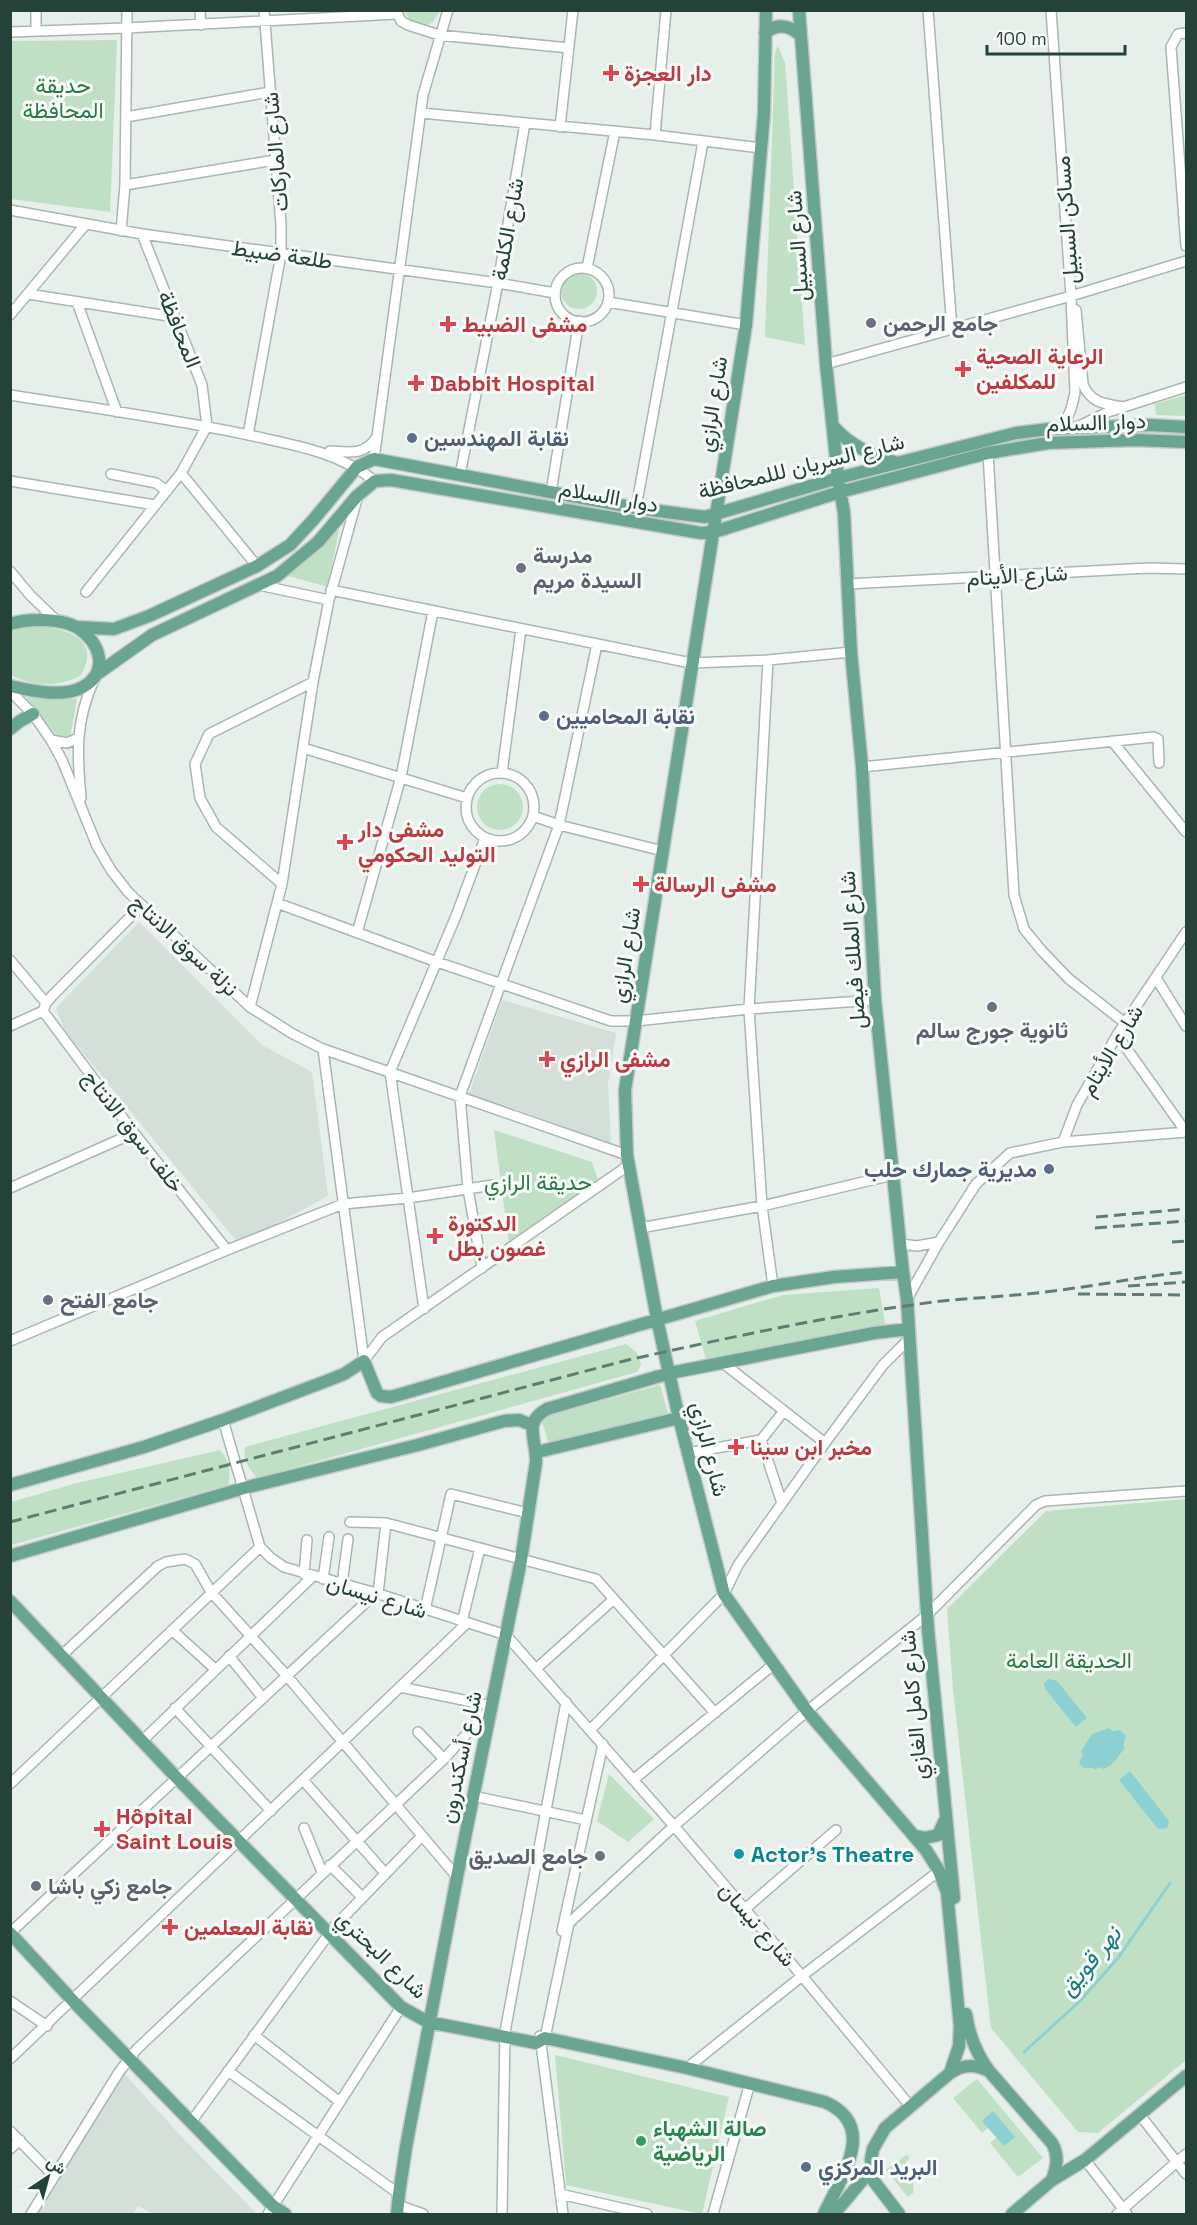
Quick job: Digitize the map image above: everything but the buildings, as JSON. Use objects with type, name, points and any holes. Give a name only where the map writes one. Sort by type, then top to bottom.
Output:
[{"type":"main road","name":"شارع الرازي","points":[[766,10],[761,148],[746,325],[625,1090],[628,1160],[657,1319],[679,1418],[724,1594],[807,1711],[915,1836]]},
{"type":"main road","name":"شارع السبيل","points":[[799,10],[799,34],[826,364],[838,478]]},
{"type":"main road","points":[[765,33],[773,27],[782,26],[791,28],[799,34]]},
{"type":"main road","points":[[833,426],[840,435],[862,450],[898,463]]},
{"type":"main road","name":"شارع السريان لللمحافظة","points":[[374,459],[636,508],[705,517],[838,478],[1016,433],[1063,428],[1186,427]]},
{"type":"main road","name":"دوار االسلام","points":[[375,481],[391,480],[701,533],[714,532],[840,492],[988,453],[1048,443],[1134,440],[1186,442]]},
{"type":"main road","points":[[11,621],[47,620],[76,627],[114,629],[149,616],[257,566],[290,545],[315,519],[357,467],[374,459]]},
{"type":"main road","name":"شارع الملك فيصل","points":[[838,478],[844,513],[851,652],[862,767],[875,1000],[910,1334]]},
{"type":"main road","points":[[10,686],[36,692],[64,692],[82,688],[97,674],[152,635],[277,576],[318,542],[357,496],[375,481]]},
{"type":"main road","points":[[76,627],[90,638],[99,654],[100,663],[97,674]]},
{"type":"main road","points":[[10,729],[33,714]]},
{"type":"main road","points":[[10,1485],[144,1447],[223,1420],[344,1374],[364,1361],[377,1393],[381,1396],[391,1396],[773,1286],[834,1277],[903,1272]]},
{"type":"main road","points":[[10,1556],[244,1488],[504,1421],[519,1420],[532,1425],[547,1409],[670,1373],[874,1333],[910,1334]]},
{"type":"main road","name":"شارع كامل الغازي","points":[[910,1334],[927,1616],[945,1820],[969,2030],[975,2049],[989,2071],[1052,2143],[1057,2152],[1058,2161],[1052,2180]]},
{"type":"main road","points":[[537,1452],[679,1418]]},
{"type":"main road","name":"شارع أسكندرون","points":[[398,2204],[457,1877],[521,1560],[537,1452],[532,1437],[532,1425]]},
{"type":"main road","name":"شارع البحتري","points":[[10,1601],[177,1778],[401,2007],[430,2022],[536,2043],[542,2039],[687,2068],[825,2102],[840,2108],[853,2131],[854,2142],[824,2214]]},
{"type":"main road","points":[[915,1836],[925,1838],[938,1835],[945,1820]]},
{"type":"main road","points":[[915,1836],[939,1871],[946,1892],[960,2026],[959,2046],[950,2073]]},
{"type":"main road","points":[[10,1933],[191,2122],[271,2210],[285,2214]]},
{"type":"main road","points":[[899,2214],[879,2189],[871,2170],[871,2159],[878,2139],[885,2128],[950,2073],[969,2065],[989,2071]]},
{"type":"main road","points":[[1012,2214],[1052,2180],[1085,2160],[1186,2076]]},
{"type":"main road","points":[[834,2214],[871,2170]]},
{"type":"street","points":[[36,10],[36,31]]},
{"type":"street","points":[[121,231],[125,185],[127,10]]},
{"type":"street","points":[[200,10],[201,25]]},
{"type":"street","name":"شارع الماركات","points":[[249,435],[281,254],[281,225],[264,10]]},
{"type":"street","points":[[374,459],[423,95],[448,10]]},
{"type":"street","points":[[560,127],[573,10]]},
{"type":"street","points":[[655,135],[666,10]]},
{"type":"street","points":[[928,10],[952,329]]},
{"type":"street","name":"مساكن السبيل","points":[[1051,10],[1071,296],[1075,393],[1063,428]]},
{"type":"street","points":[[10,32],[265,22],[396,12],[401,21],[408,25],[439,35],[569,48]]},
{"type":"street","points":[[1186,33],[1179,34],[1172,47],[1184,176],[1186,246]]},
{"type":"street","points":[[126,117],[270,92]]},
{"type":"street","points":[[421,113],[655,135],[761,148]]},
{"type":"street","name":"شارع الكلمة","points":[[460,475],[498,284],[525,123]]},
{"type":"street","points":[[587,268],[615,131]]},
{"type":"street","points":[[636,508],[703,142]]},
{"type":"street","points":[[125,185],[275,160]]},
{"type":"street","name":"طلعة ضبيط","points":[[10,210],[121,231],[555,294]]},
{"type":"street","points":[[10,315],[85,225]]},
{"type":"street","name":"المحافظة","points":[[142,234],[202,385],[207,426]]},
{"type":"street","points":[[826,364],[1071,296],[1186,261]]},
{"type":"street","points":[[579,268],[587,268],[602,277],[607,285],[608,302],[605,309],[594,319],[571,320],[560,310],[555,294],[559,280],[565,274],[579,268]]},
{"type":"street","points":[[28,294],[175,317]]},
{"type":"street","points":[[1071,296],[1076,308],[1083,384],[1086,394],[1100,403],[1124,407]]},
{"type":"street","points":[[77,302],[117,412]]},
{"type":"street","points":[[608,302],[746,325]]},
{"type":"street","points":[[551,492],[579,321]]},
{"type":"street","points":[[1077,428],[1124,407],[1186,387]]},
{"type":"street","points":[[10,395],[207,426],[315,450],[357,467],[375,481]]},
{"type":"street","points":[[86,592],[182,472],[207,426]]},
{"type":"street","points":[[315,450],[357,453],[371,444],[378,435]]},
{"type":"street","points":[[988,453],[1014,895],[1024,929],[1069,979],[1125,1023]]},
{"type":"street","points":[[182,472],[257,566]]},
{"type":"street","points":[[111,474],[156,483],[167,491]]},
{"type":"street","points":[[10,481],[155,506]]},
{"type":"street","points":[[250,1007],[282,884],[313,682],[330,595],[357,496]]},
{"type":"street","name":"شارع الأيتام","points":[[847,584],[1148,568],[1186,569]]},
{"type":"street","points":[[10,571],[30,595],[59,623]]},
{"type":"street","points":[[259,585],[433,611],[691,663],[768,660],[851,652]]},
{"type":"street","points":[[357,933],[401,777],[433,611]]},
{"type":"street","points":[[502,773],[521,629]]},
{"type":"street","points":[[482,1268],[468,1189],[460,1096],[559,825],[597,644]]},
{"type":"street","points":[[768,660],[749,1009],[762,1206],[773,1286]]},
{"type":"street","points":[[82,807],[77,752],[78,738],[82,710],[97,674]]},
{"type":"street","points":[[282,884],[216,826],[200,798],[195,764],[209,734],[313,682]]},
{"type":"street","points":[[10,691],[33,714],[51,740],[82,807]]},
{"type":"street","points":[[862,767],[1154,737],[1158,739],[1160,763]]},
{"type":"street","points":[[51,740],[67,742],[78,738]]},
{"type":"street","points":[[1112,741],[1186,832]]},
{"type":"street","points":[[303,748],[467,798]]},
{"type":"street","points":[[502,773],[516,777],[525,784],[534,805],[533,816],[527,828],[519,836],[497,841],[485,838],[476,830],[470,823],[466,811],[467,798],[473,787],[482,779],[502,773]]},
{"type":"street","name":"نزلة سوق الانتاج","points":[[82,807],[91,833],[119,881],[250,1007],[293,1034],[323,1049],[460,1096],[628,1160]]},
{"type":"street","points":[[533,816],[559,825],[663,851]]},
{"type":"street","points":[[424,1309],[390,1072],[437,962],[485,838]]},
{"type":"street","points":[[277,903],[437,962],[611,1021],[636,1021],[749,1009],[875,1000]]},
{"type":"street","points":[[10,1026],[45,1007],[142,905]]},
{"type":"street","name":"شارع الأيتام","points":[[1063,1142],[1077,1105],[1117,1035],[1186,932]]},
{"type":"street","name":"خلف سوق الانتاج","points":[[10,960],[134,1133],[227,1250]]},
{"type":"street","points":[[1156,978],[1186,1025]]},
{"type":"street","points":[[1117,1035],[1186,1132]]},
{"type":"street","points":[[323,1049],[364,1361]]},
{"type":"street","points":[[907,1299],[939,1242],[976,1184],[1010,1153],[1063,1142],[1186,1132]]},
{"type":"street","points":[[10,1188],[134,1133]]},
{"type":"street","points":[[364,1361],[382,1337],[482,1268],[628,1160]]},
{"type":"street","points":[[640,1228],[762,1206],[893,1175]]},
{"type":"street","points":[[10,1341],[343,1204],[408,1198],[493,1185]]},
{"type":"street","points":[[901,1244],[917,1246],[939,1242]]},
{"type":"street","points":[[506,1635],[590,1730],[724,1594],[738,1565],[782,1503],[883,1365],[910,1334]]},
{"type":"street","points":[[723,1363],[825,1443]]},
{"type":"street","points":[[688,1453],[761,1440],[784,1411]]},
{"type":"street","points":[[10,1784],[260,1547],[223,1420]]},
{"type":"street","points":[[761,1440],[782,1503]]},
{"type":"street","points":[[542,2039],[569,1923],[674,1826],[807,1711],[927,1616],[1036,1506],[1044,1501],[1186,1491]]},
{"type":"street","points":[[424,1610],[443,1537],[451,1494],[528,1513]]},
{"type":"street","points":[[350,1522],[386,1523],[596,1579],[715,1713]]},
{"type":"street","points":[[10,1933],[377,1593],[386,1523]]},
{"type":"street","points":[[142,1741],[313,1576],[329,1537]]},
{"type":"street","points":[[342,1584],[348,1539]]},
{"type":"street","points":[[307,1540],[313,1576]]},
{"type":"street","name":"شارع نيسان","points":[[260,1547],[270,1558],[284,1567],[377,1593],[506,1635]]},
{"type":"street","points":[[13,2053],[47,2026],[464,1623],[480,1548]]},
{"type":"street","points":[[62,1655],[162,1563],[190,1560],[195,1564],[212,1592],[249,1636],[287,1676],[457,1877]]},
{"type":"street","points":[[537,1668],[614,1599]]},
{"type":"street","points":[[172,1630],[215,1670]]},
{"type":"street","points":[[229,1656],[263,1698]]},
{"type":"street","points":[[633,1780],[774,1664]]},
{"type":"street","points":[[400,1687],[492,1706]]},
{"type":"street","points":[[502,2214],[505,2037],[566,1702]]},
{"type":"street","points":[[31,2214],[129,2058],[330,1864],[444,1759],[492,1706]]},
{"type":"street","points":[[175,1708],[271,1811]]},
{"type":"street","name":"شارع نيسان","points":[[590,1730],[802,1976],[910,2107]]},
{"type":"street","points":[[418,1732],[444,1759]]},
{"type":"street","points":[[563,2214],[542,2039],[603,1744]]},
{"type":"street","points":[[303,1780],[385,1873]]},
{"type":"street","points":[[473,1796],[586,1820]]},
{"type":"street","points":[[304,1828],[322,1872]]},
{"type":"street","points":[[745,1909],[836,1830]]},
{"type":"street","points":[[191,2122],[329,1934],[421,1837]]},
{"type":"street","points":[[330,1864],[362,1897]]},
{"type":"street","points":[[687,2068],[939,1871]]},
{"type":"street","points":[[10,2001],[47,2026]]},
{"type":"street","points":[[271,2210],[401,2007]]},
{"type":"street","points":[[254,2035],[340,2102]]},
{"type":"street","points":[[228,2071],[318,2136],[398,2204],[423,2214]]},
{"type":"street","points":[[713,2214],[750,2083]]},
{"type":"street","points":[[1140,2115],[1186,2174]]},
{"type":"street","points":[[10,2132],[54,2175]]},
{"type":"street","points":[[10,2149],[20,2140]]},
{"type":"street","points":[[1085,2160],[1122,2213],[1186,2154]]},
{"type":"street","points":[[560,2194],[647,2214]]},
{"type":"shaded area","points":[[139,922],[262,1045],[312,1072],[328,1196],[239,1244],[65,1031],[56,1008]]},
{"type":"shaded area","name":"مشفى الرازي","points":[[502,1000],[616,1033],[608,1084],[611,1145],[469,1094]]},
{"type":"shaded area","points":[[123,2072],[179,2134],[257,2214],[153,2214],[138,2206],[133,2214],[37,2214]]},
{"type":"green space","points":[[404,11],[440,11],[433,22],[426,26],[411,22]]},
{"type":"green space","name":"حديقة المحافظة","points":[[117,40],[110,212],[11,199],[11,41]]},
{"type":"green space","points":[[778,46],[785,63],[805,345],[765,337],[775,52]]},
{"type":"green space","points":[[579,273],[592,278],[597,291],[592,304],[579,309],[566,304],[561,291],[566,278]]},
{"type":"green space","points":[[1186,395],[1186,416],[1156,415],[1155,404]]},
{"type":"green space","points":[[340,524],[328,587],[284,575],[310,558]]},
{"type":"green space","points":[[37,626],[69,633],[84,644],[87,652],[81,675],[64,682],[46,684],[19,679],[11,675],[10,629]]},
{"type":"green space","points":[[26,698],[77,699],[70,737],[57,736]]},
{"type":"green space","points":[[500,784],[516,791],[523,807],[516,823],[500,830],[484,823],[477,807],[484,791]]},
{"type":"green space","name":"حديقة الرازي","points":[[494,1130],[592,1162],[598,1180],[510,1252]]},
{"type":"green space","points":[[879,1288],[885,1324],[706,1359],[695,1321],[783,1295]]},
{"type":"green space","points":[[626,1344],[637,1353],[641,1364],[637,1372],[257,1478],[246,1460],[245,1447]]},
{"type":"green space","points":[[660,1385],[668,1413],[550,1448],[541,1418]]},
{"type":"green space","points":[[220,1450],[229,1466],[228,1485],[11,1545],[11,1502],[77,1483]]},
{"type":"green space","name":"الحديقة العامة","points":[[1186,1499],[1186,2060],[1098,2133],[1078,2132],[991,2028],[953,1690],[947,1609],[1046,1511]]},
{"type":"green space","points":[[609,1774],[654,1819],[628,1842],[597,1821]]},
{"type":"green space","name":"صالة الشهباء الرياضية","points":[[555,2055],[729,2097],[702,2214],[566,2185]]},
{"type":"green space","points":[[977,2079],[1043,2158],[1018,2177],[990,2143],[997,2137],[988,2128],[982,2133],[953,2098]]},
{"type":"green space","points":[[906,2155],[909,2159],[902,2167],[914,2180],[913,2193],[908,2197],[886,2170]]},
{"type":"water","points":[[1049,1679],[1057,1681],[1087,1718],[1076,1727],[1045,1689],[1044,1683]]},
{"type":"water","points":[[1109,1728],[1112,1731],[1120,1730],[1126,1736],[1123,1746],[1125,1748],[1108,1767],[1103,1769],[1099,1767],[1094,1770],[1084,1768],[1079,1763],[1083,1755],[1081,1751],[1092,1734]]},
{"type":"water","points":[[1130,1771],[1169,1821],[1167,1828],[1158,1829],[1119,1780]]},
{"type":"water","points":[[993,2111],[1015,2137],[1004,2146],[982,2121]]},
{"type":"waterway","name":"نهر قويق","points":[[1024,2052],[1078,2003],[1118,1958],[1170,1883]]},
{"type":"railway","points":[[1096,1217],[1186,1209]]},
{"type":"railway","points":[[1095,1228],[1186,1221]]},
{"type":"railway","points":[[1172,1242],[1186,1241]]},
{"type":"railway","points":[[10,1522],[628,1360],[706,1343],[823,1319],[902,1306],[1045,1292],[1186,1272]]},
{"type":"railway","points":[[1128,1286],[1186,1282]]},
{"type":"railway","points":[[1078,1294],[1186,1295]]},
{"type":"place","name":"دار العجزة","points":[[611,73]]},
{"type":"place","name":"جامع الرحمن","points":[[871,323]]},
{"type":"place","name":"مشفى الضبيط","points":[[448,324]]},
{"type":"place","name":"الرعاية الصحية للمكلفين","points":[[963,369]]},
{"type":"place","name":"Dabbit Hospital","points":[[416,383]]},
{"type":"place","name":"نقابة المهندسين","points":[[412,438]]},
{"type":"place","name":"مدرسة السيدة مريم","points":[[521,568]]},
{"type":"place","name":"نقابة المحاميين","points":[[544,716]]},
{"type":"place","name":"مشفى دار التوليد الحكومي","points":[[345,842]]},
{"type":"place","name":"مشفى الرسالة","points":[[641,884]]},
{"type":"place","name":"ثانوية جورج سالم","points":[[992,1007]]},
{"type":"place","name":"مشفى الرازي","points":[[547,1059]]},
{"type":"place","name":"مديرية جمارك حلب","points":[[1049,1169]]},
{"type":"place","name":"الدكتورة غصون بطل","points":[[435,1236]]},
{"type":"place","name":"جامع الفتح","points":[[48,1300]]},
{"type":"place","name":"مخبر ابن سينا","points":[[736,1447]]},
{"type":"place","name":"Hôpital Saint Louis","points":[[102,1829]]},
{"type":"place","name":"Actor's Theatre","points":[[739,1854]]},
{"type":"place","name":"جامع الصديق","points":[[600,1856]]},
{"type":"place","name":"جامع زكي باشا","points":[[36,1886]]},
{"type":"place","name":"نقابة المعلمين","points":[[170,1927]]},
{"type":"place","name":"صالة الشهباء الرياضية","points":[[641,2141]]},
{"type":"place","name":"البريد المركزي","points":[[806,2167]]}]
